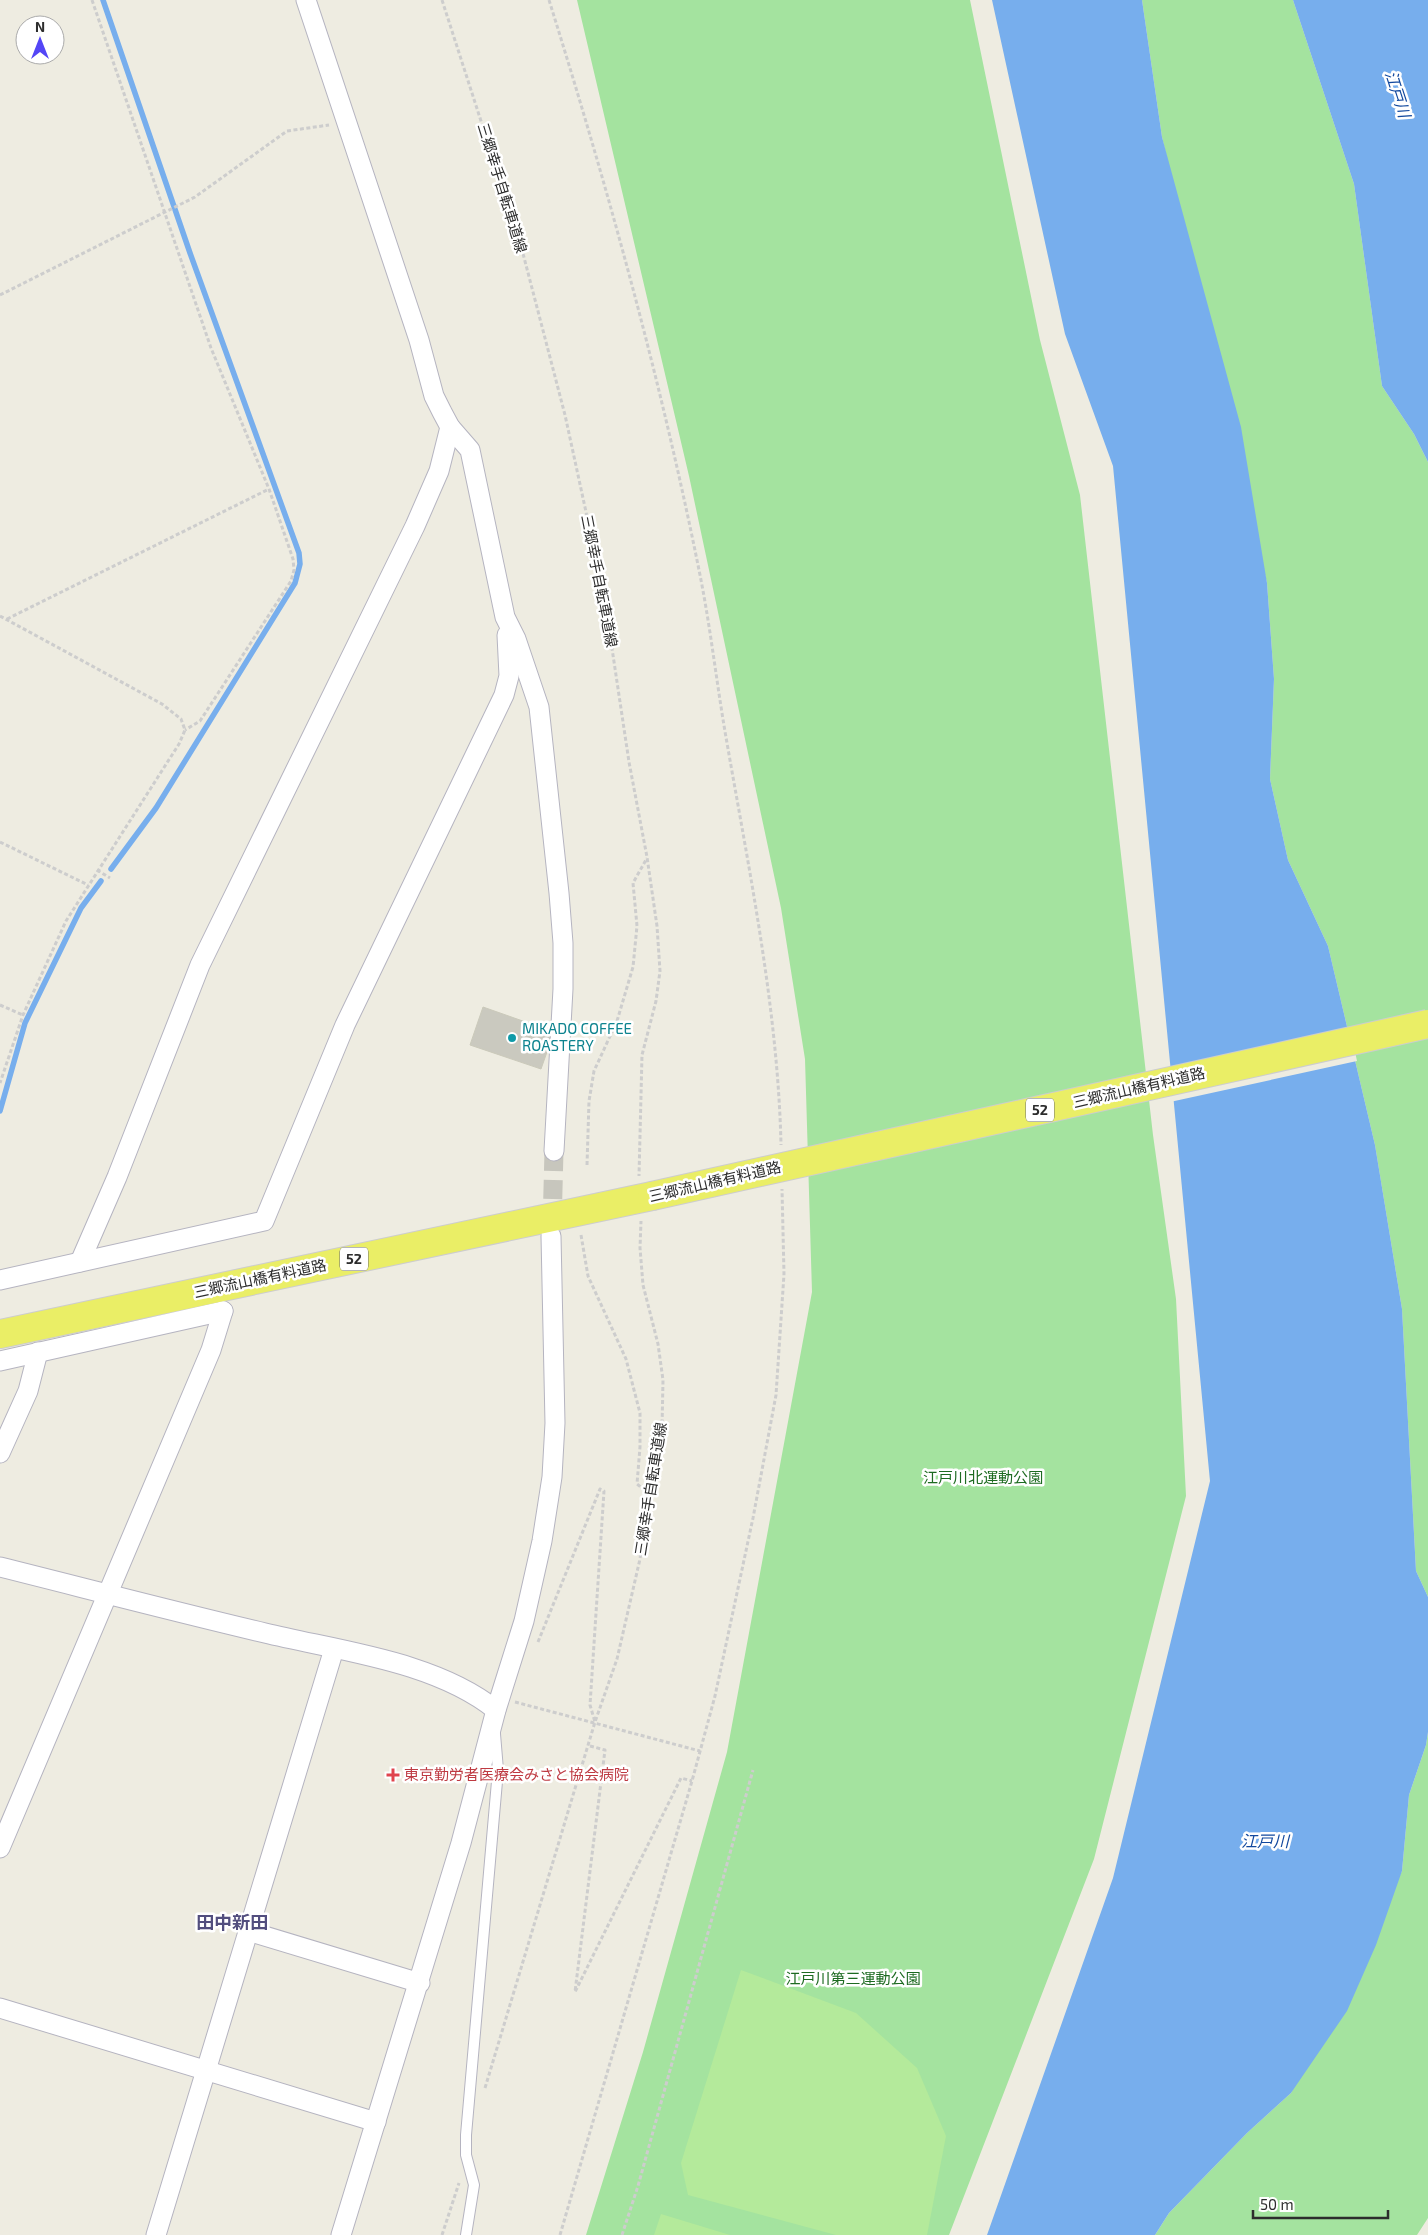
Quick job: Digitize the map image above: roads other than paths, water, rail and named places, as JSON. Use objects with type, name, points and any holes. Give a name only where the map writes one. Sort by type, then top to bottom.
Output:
[{"type":"main road","name":"三郷流山橋有料道路","points":[[0,1334],[527,1223],[645,1186],[1428,1024]]},
{"type":"street","points":[[0,1280],[264,1221],[346,1025],[504,695],[509,676],[509,650],[505,616],[470,450],[450,427],[434,396],[419,340],[344,122],[306,0]]},
{"type":"street","points":[[80,1262],[117,1176],[200,966],[415,526],[439,471],[450,427]]},
{"type":"street","points":[[505,616],[516,639],[539,707],[559,893],[563,943],[563,989],[554,1151]]},
{"type":"street","points":[[341,2235],[420,1983],[500,1711],[524,1621],[542,1541],[550,1486],[555,1423],[551,1236]]},
{"type":"street","points":[[0,1361],[223,1311],[211,1350],[0,1848]]},
{"type":"street","points":[[0,1454],[28,1391],[38,1352]]},
{"type":"street","points":[[0,1567],[428,1673],[480,1697],[500,1711]]},
{"type":"street","points":[[156,2235],[334,1649]]},
{"type":"street","points":[[248,1932],[420,1983]]},
{"type":"street","points":[[0,2008],[376,2122]]},
{"type":"lane","points":[[466,2235],[474,2185],[466,2155],[466,2135],[498,1770],[500,1711]]},
{"type":"water","name":"江戸川","points":[[992,0],[1142,0],[1162,137],[1241,427],[1267,583],[1274,679],[1270,779],[1288,860],[1328,946],[1375,1145],[1402,1309],[1416,1571],[1428,1597],[1428,1732],[1426,1745],[1409,1795],[1402,1871],[1376,1945],[1347,2011],[1291,2093],[1247,2133],[1169,2213],[1155,2235],[987,2235],[1113,1878],[1210,1481],[1113,466],[1065,334]]},
{"type":"water","name":"江戸川","points":[[1293,0],[1428,0],[1428,462],[1414,434],[1382,386],[1354,184]]},
{"type":"waterway","points":[[103,0],[190,253],[299,553],[300,564],[295,583],[156,808],[111,869]]},
{"type":"waterway","points":[[0,1111],[25,1023],[81,908],[101,881]]},
{"type":"tunnel","points":[[552,1227],[554,1151]]},
{"type":"place","name":"MIKADO COFFEE ROASTERY","points":[[512,1038]]},
{"type":"place","name":"東京勤労者医療会みさと協会病院","points":[[393,1775]]},
{"type":"district","name":"田中新田","points":[[232,1923]]},
{"type":"park label","name":"江戸川北運動公園","points":[[983,1478]]},
{"type":"park label","name":"江戸川第三運動公園","points":[[853,1979]]}]
